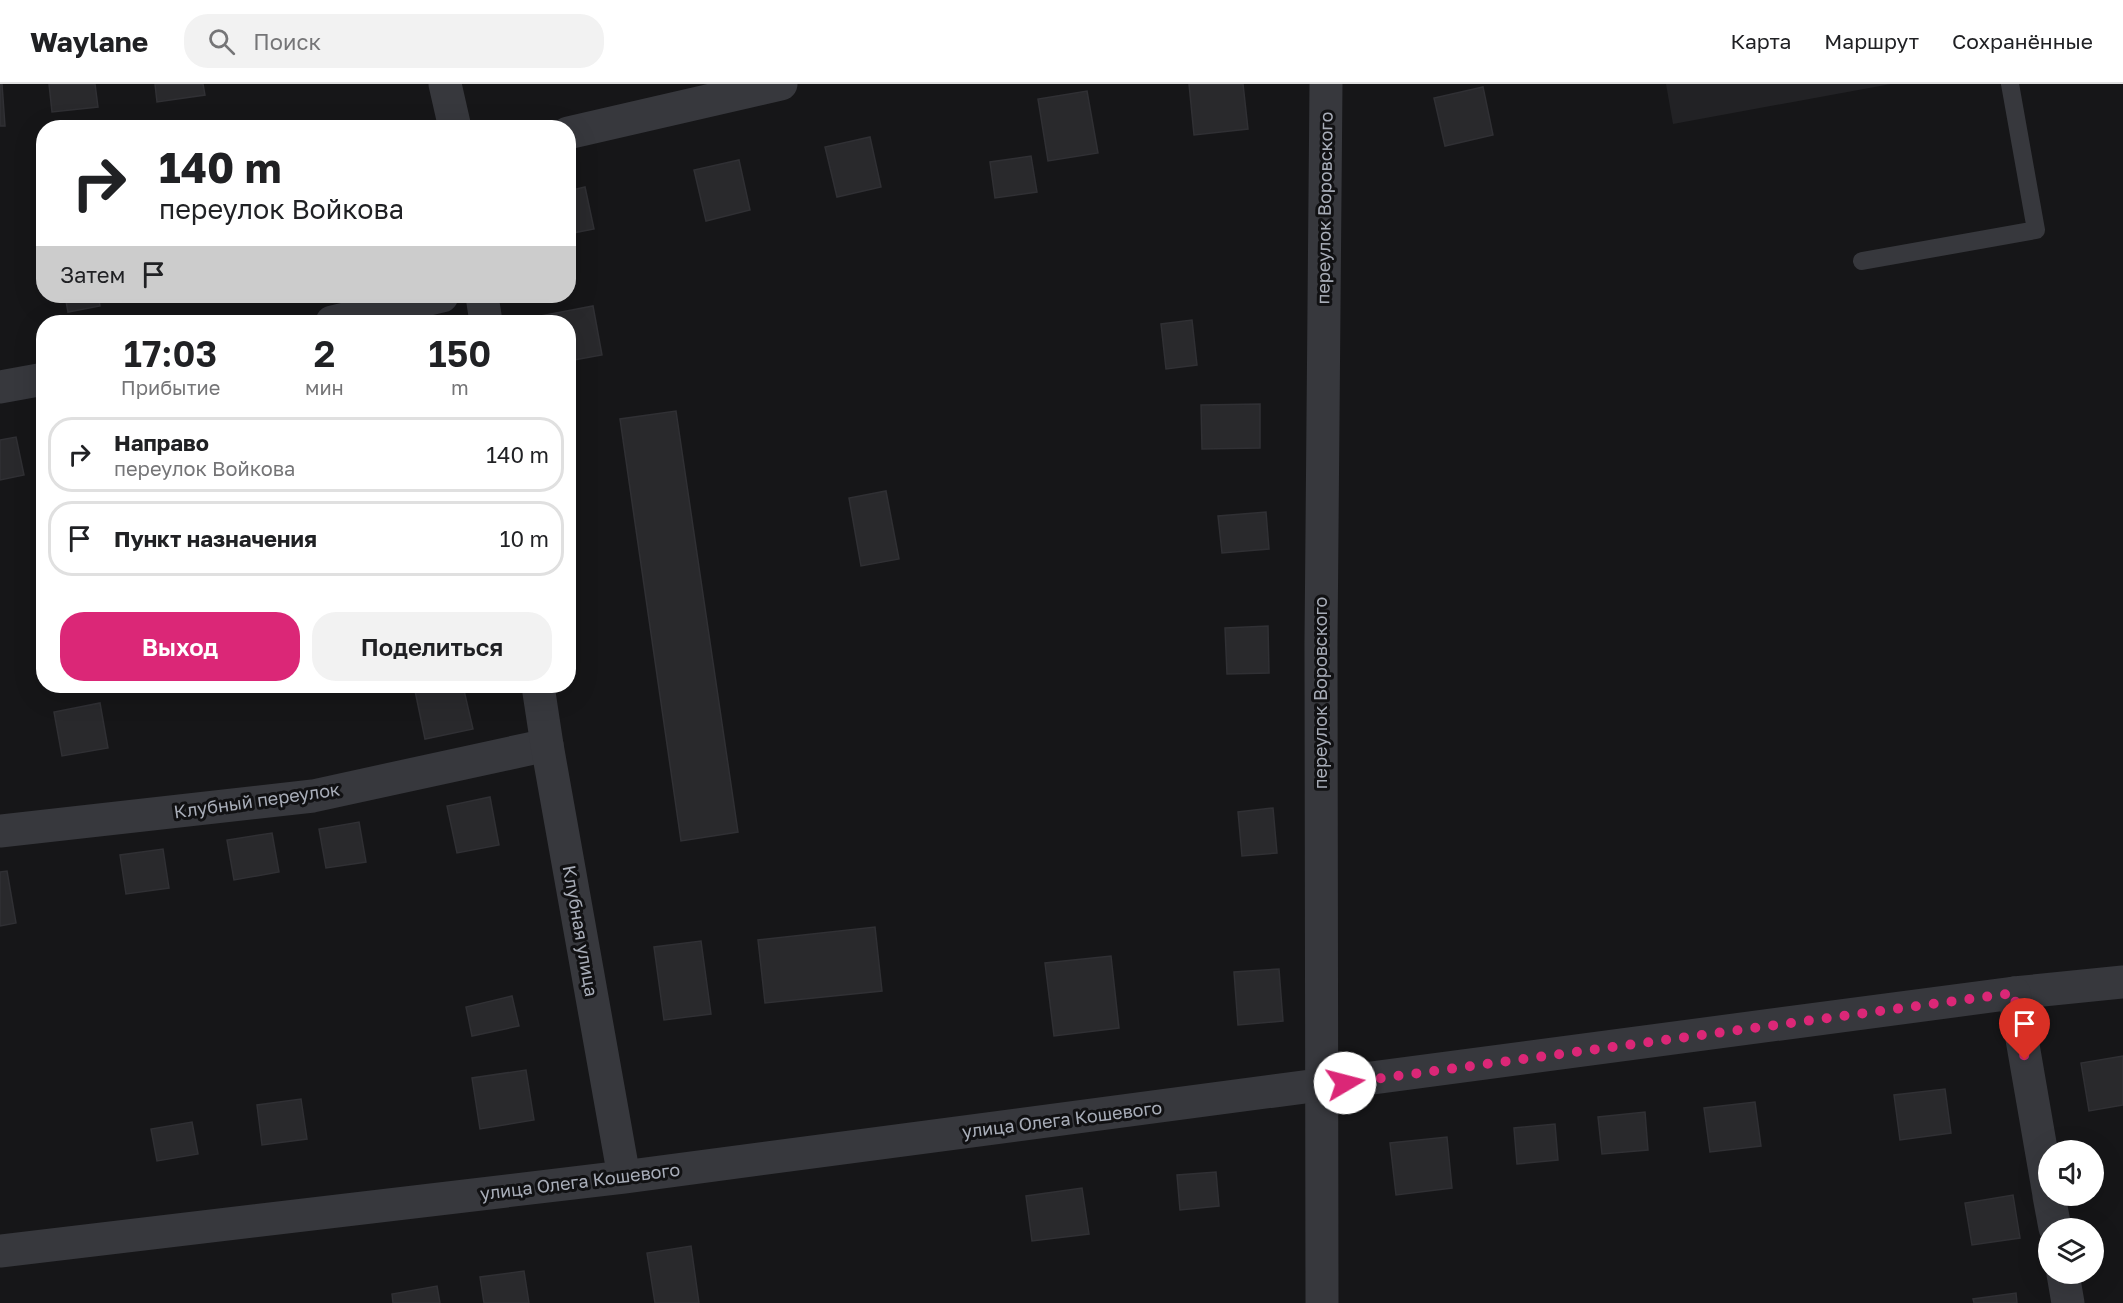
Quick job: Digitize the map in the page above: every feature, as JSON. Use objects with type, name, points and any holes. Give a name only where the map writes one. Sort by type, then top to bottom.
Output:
[{"type":"street","points":[[445,84],[453,120]]},
{"type":"street","points":[[576,132],[781,84]]},
{"type":"street","name":"переулок Воровского","points":[[1322,1303],[1321,631],[1326,84]]},
{"type":"street","points":[[362,315],[412,303]]},
{"type":"street","points":[[0,387],[36,380]]},
{"type":"street","name":"Клубная улица","points":[[539,693],[624,1177]]},
{"type":"street","name":"Клубный переулок","points":[[0,831],[313,796],[547,745]]},
{"type":"street","name":"улица Олега Кошевого","points":[[0,1251],[624,1177],[2014,993],[2123,982]]},
{"type":"street","points":[[2014,993],[2039,1140]]},
{"type":"street","points":[[2065,1284],[2068,1303]]},
{"type":"lane","points":[[1862,261],[2036,230],[2010,84]]},
{"type":"shaded area","points":[[1666,84],[1891,84],[1673,124]]},
{"type":"building","points":[[0,84],[2,84],[5,126],[0,126]]},
{"type":"building","points":[[49,84],[95,84],[98,107],[52,112]]},
{"type":"building","points":[[155,84],[203,84],[205,95],[157,102]]},
{"type":"building","points":[[1189,84],[1243,84],[1248,129],[1194,135]]},
{"type":"building","points":[[1483,87],[1493,135],[1445,146],[1434,98]]},
{"type":"building","points":[[1087,91],[1098,153],[1048,161],[1038,99]]},
{"type":"building","points":[[870,137],[881,187],[837,197],[825,147]]},
{"type":"building","points":[[1031,156],[1037,192],[995,198],[990,162]]},
{"type":"building","points":[[739,160],[750,210],[706,221],[694,170]]},
{"type":"building","points":[[585,187],[594,229],[576,232],[576,189]]},
{"type":"building","points":[[66,303],[99,303],[100,306],[68,312]]},
{"type":"building","points":[[593,306],[602,355],[576,360],[576,315],[545,315]]},
{"type":"building","points":[[1192,320],[1197,365],[1166,369],[1161,324]]},
{"type":"building","points":[[1260,404],[1260,448],[1202,449],[1201,405]]},
{"type":"building","points":[[676,411],[738,832],[681,841],[620,419]]},
{"type":"building","points":[[16,437],[24,475],[0,480],[0,440]]},
{"type":"building","points":[[886,491],[899,559],[861,566],[849,498]]},
{"type":"building","points":[[1266,512],[1269,549],[1222,553],[1218,516]]},
{"type":"building","points":[[1268,626],[1269,673],[1227,674],[1225,628]]},
{"type":"building","points":[[415,693],[465,693],[473,729],[425,739]]},
{"type":"building","points":[[100,703],[108,748],[62,756],[54,712]]},
{"type":"building","points":[[490,797],[499,845],[457,853],[447,806]]},
{"type":"building","points":[[1273,808],[1277,853],[1242,856],[1238,812]]},
{"type":"building","points":[[359,822],[366,862],[326,868],[319,829]]},
{"type":"building","points":[[272,833],[279,872],[234,880],[227,840]]},
{"type":"building","points":[[163,849],[169,888],[126,894],[120,855]]},
{"type":"building","points":[[7,871],[16,923],[0,926],[0,872]]},
{"type":"building","points":[[875,927],[882,991],[765,1003],[758,940]]},
{"type":"building","points":[[701,941],[711,1014],[664,1020],[654,947]]},
{"type":"building","points":[[1111,956],[1119,1028],[1054,1036],[1045,963]]},
{"type":"building","points":[[1279,969],[1283,1021],[1238,1025],[1234,972]]},
{"type":"building","points":[[512,996],[519,1026],[472,1036],[466,1007]]},
{"type":"building","points":[[2123,1056],[2123,1105],[2089,1111],[2081,1063]]},
{"type":"building","points":[[526,1070],[534,1120],[480,1129],[472,1078]]},
{"type":"building","points":[[1945,1089],[1951,1133],[1900,1140],[1894,1095]]},
{"type":"building","points":[[301,1099],[307,1139],[262,1145],[257,1105]]},
{"type":"building","points":[[1755,1102],[1761,1146],[1710,1152],[1704,1108]]},
{"type":"building","points":[[1645,1112],[1648,1150],[1602,1154],[1598,1117]]},
{"type":"building","points":[[192,1122],[198,1154],[157,1161],[151,1129]]},
{"type":"building","points":[[1555,1124],[1558,1160],[1517,1164],[1514,1128]]},
{"type":"building","points":[[1447,1137],[1452,1188],[1396,1195],[1390,1143]]},
{"type":"building","points":[[1216,1172],[1219,1206],[1180,1210],[1177,1175]]},
{"type":"building","points":[[1082,1188],[1089,1234],[1032,1241],[1026,1196]]},
{"type":"building","points":[[2013,1195],[2020,1238],[1972,1245],[1965,1203]]},
{"type":"building","points":[[691,1246],[699,1303],[655,1303],[647,1253]]},
{"type":"building","points":[[524,1271],[529,1303],[484,1303],[480,1277]]},
{"type":"building","points":[[437,1286],[440,1303],[393,1303],[392,1294]]},
{"type":"building","points":[[2016,1293],[2017,1303],[1974,1303],[1973,1299]]},
{"type":"route","points":[[1345,1083],[2014,993],[2025,1060]]}]
